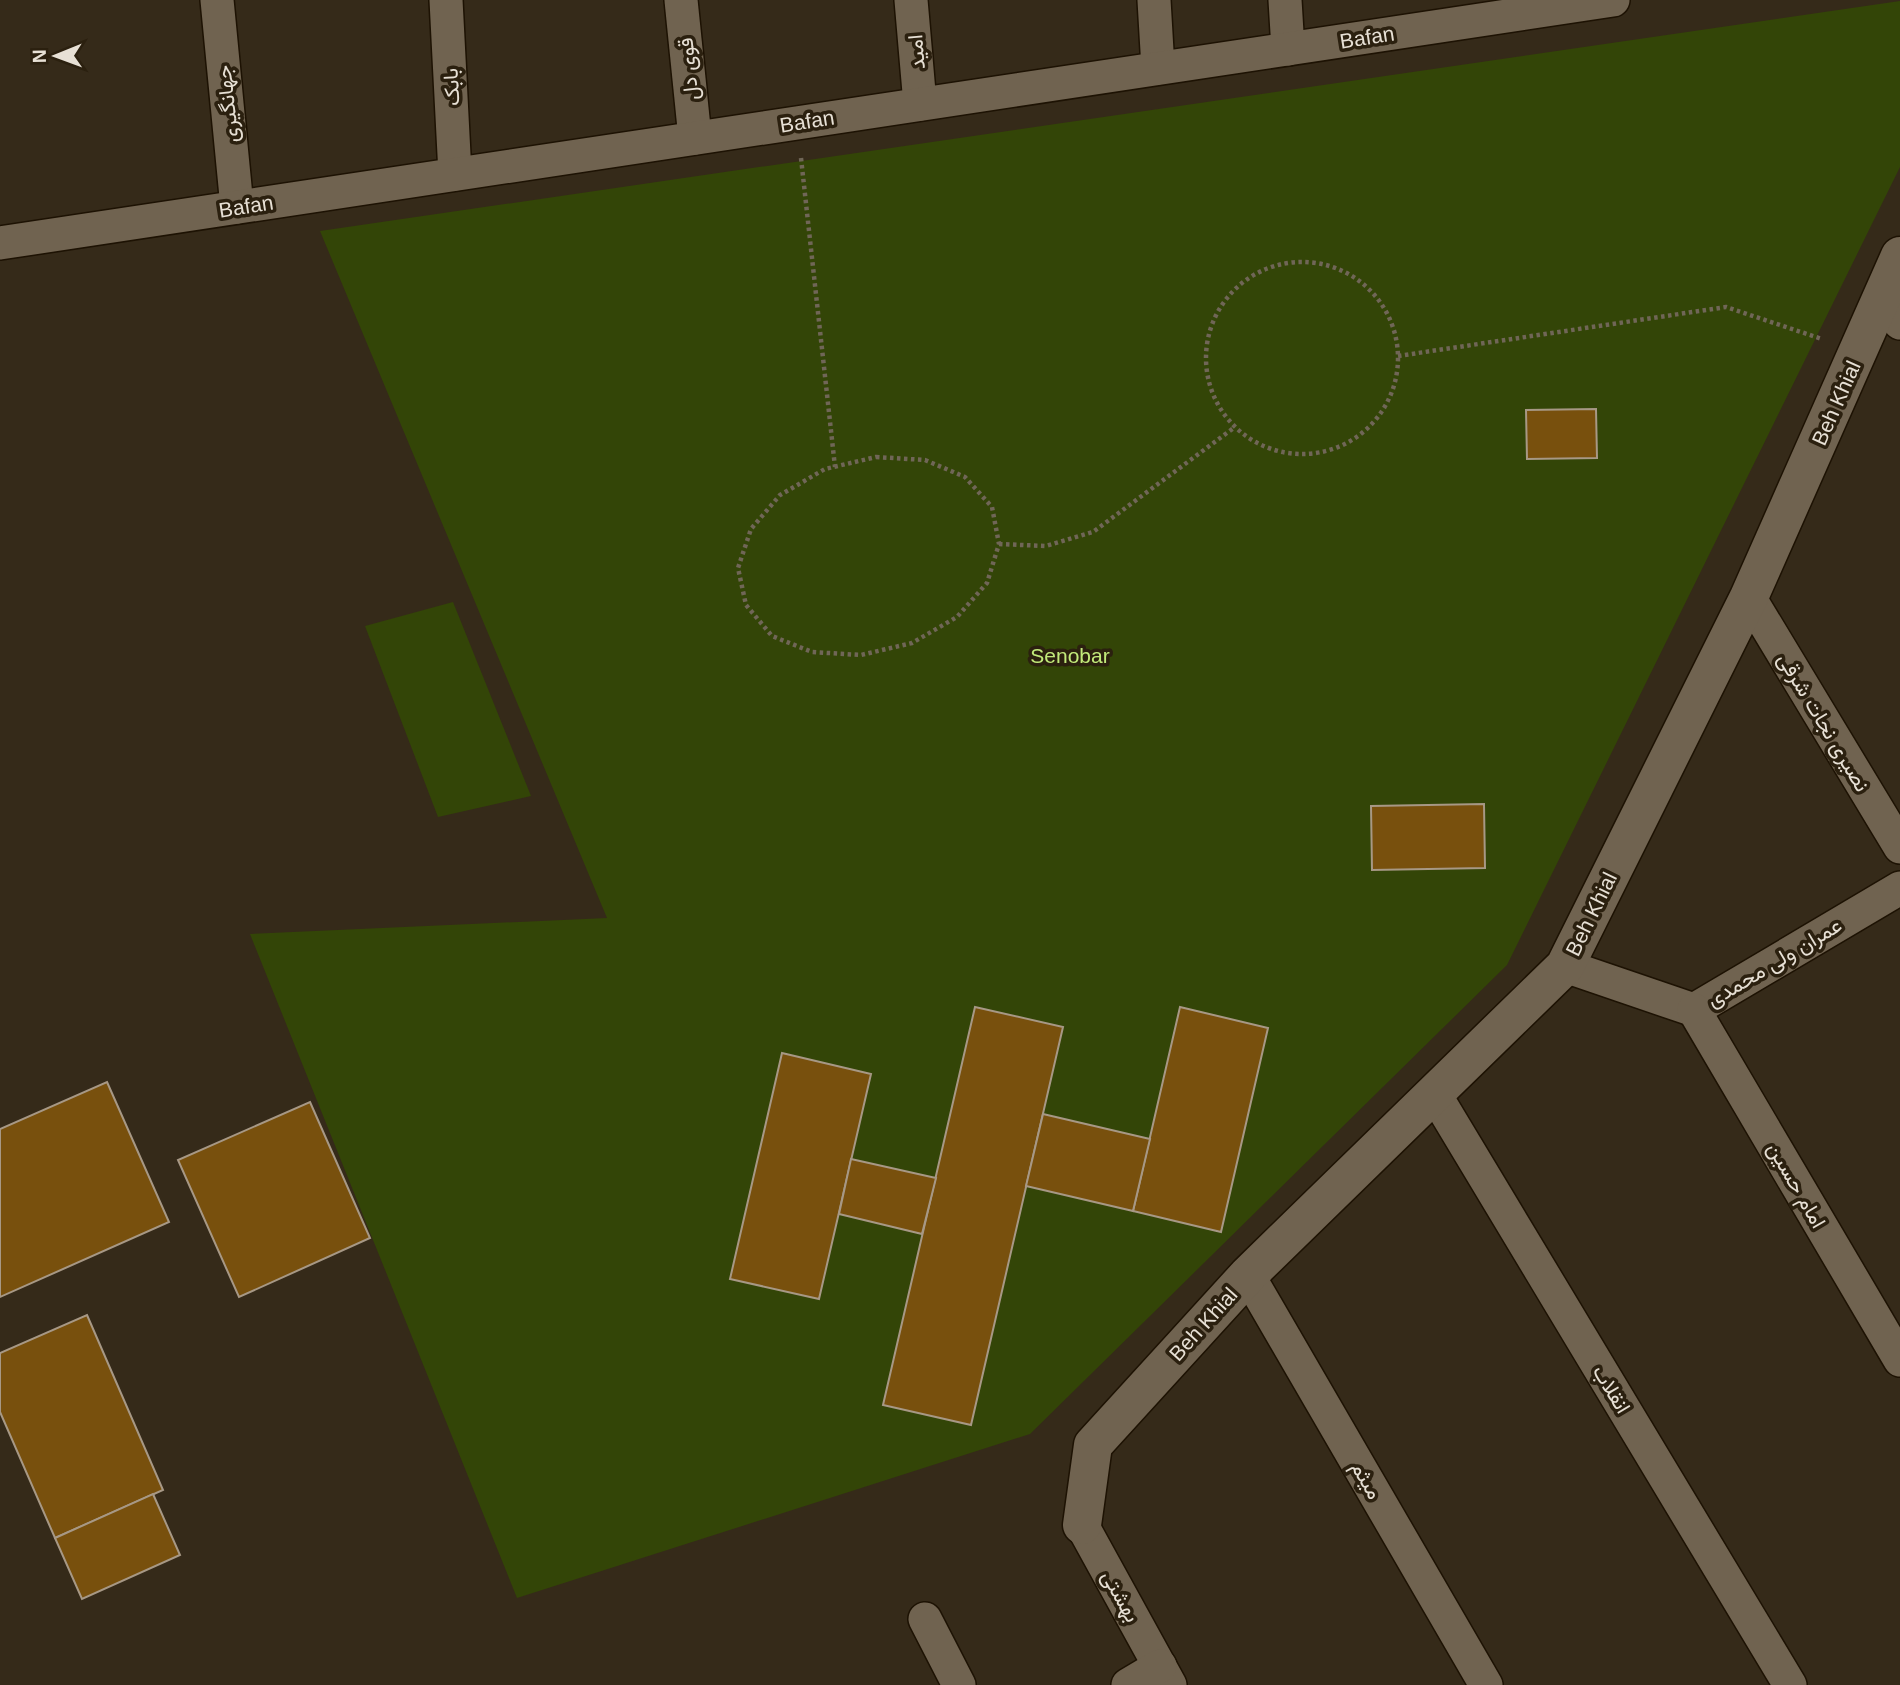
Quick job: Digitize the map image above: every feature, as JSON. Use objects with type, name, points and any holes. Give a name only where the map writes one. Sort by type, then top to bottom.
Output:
[{"type":"street","name":"جهانگیری","points":[[217,0],[237,207]]},
{"type":"street","name":"بابک","points":[[446,0],[455,174]]},
{"type":"street","name":"قوی دل","points":[[681,0],[695,138]]},
{"type":"street","name":"امید","points":[[911,0],[920,104]]},
{"type":"street","points":[[1154,0],[1158,68]]},
{"type":"street","points":[[1284,0],[1288,49]]},
{"type":"street","name":"Bafan","points":[[0,243],[1600,1]]},
{"type":"street","name":"Beh Khial","points":[[1082,1525],[1093,1445],[1248,1275],[1565,966],[1749,597],[1859,352],[1892,309],[1900,256]]},
{"type":"street","name":"نصیری نجات شرقی","points":[[1749,597],[1900,847]]},
{"type":"street","name":"عمران ولی محمدی","points":[[1565,966],[1694,1010],[1900,888]]},
{"type":"street","name":"امام حسین","points":[[1694,1010],[1900,1360]]},
{"type":"street","name":"انقلاب","points":[[1434,1093],[1790,1685]]},
{"type":"street","name":"میثم","points":[[1248,1275],[1486,1685]]},
{"type":"street","name":"بهشتی","points":[[1082,1525],[1165,1676],[1128,1685]]},
{"type":"street","points":[[925,1619],[960,1685]]},
{"type":"path","points":[[797,123],[835,467]]},
{"type":"path","points":[[1289,262],[1312,262],[1335,268],[1357,279],[1375,295],[1387,313],[1395,334],[1398,356],[1396,378],[1388,399],[1377,418],[1361,434],[1342,446],[1297,454],[1274,450],[1253,441],[1235,426],[1220,409],[1210,387],[1206,364],[1214,317],[1227,297],[1245,281],[1265,269],[1289,262]]},
{"type":"path","points":[[1398,356],[1726,307],[1859,352]]},
{"type":"path","points":[[999,544],[1046,546],[1093,532],[1235,426]]},
{"type":"path","points":[[877,457],[925,460],[965,477],[992,507],[999,544],[987,583],[957,617],[912,643],[861,655],[813,652],[772,635],[746,605],[738,568],[751,529],[780,495],[825,469],[835,467],[877,457]]},
{"type":"green space","name":"Senobar","points":[[1900,1],[1900,167],[1507,965],[1030,1434],[517,1598],[250,934],[607,918],[320,231]]},
{"type":"green space","points":[[453,602],[531,796],[438,817],[365,626]]},
{"type":"building","points":[[1596,409],[1597,458],[1527,459],[1526,410]]},
{"type":"building","points":[[1484,804],[1485,868],[1372,870],[1371,806]]},
{"type":"building","points":[[975,1007],[1063,1027],[971,1425],[883,1405]]},
{"type":"building","points":[[1180,1007],[1268,1028],[1221,1232],[1133,1211]]},
{"type":"building","points":[[782,1053],[871,1074],[819,1299],[730,1279]]},
{"type":"building","points":[[107,1082],[169,1222],[0,1297],[0,1129]]},
{"type":"building","points":[[310,1102],[370,1238],[239,1297],[178,1160]]},
{"type":"building","points":[[1043,1114],[1150,1139],[1133,1211],[1026,1186]]},
{"type":"building","points":[[851,1159],[936,1178],[922,1234],[839,1214]]},
{"type":"building","points":[[87,1315],[163,1490],[55,1538],[0,1412],[0,1353]]},
{"type":"building","points":[[153,1494],[180,1555],[82,1599],[55,1538]]}]
